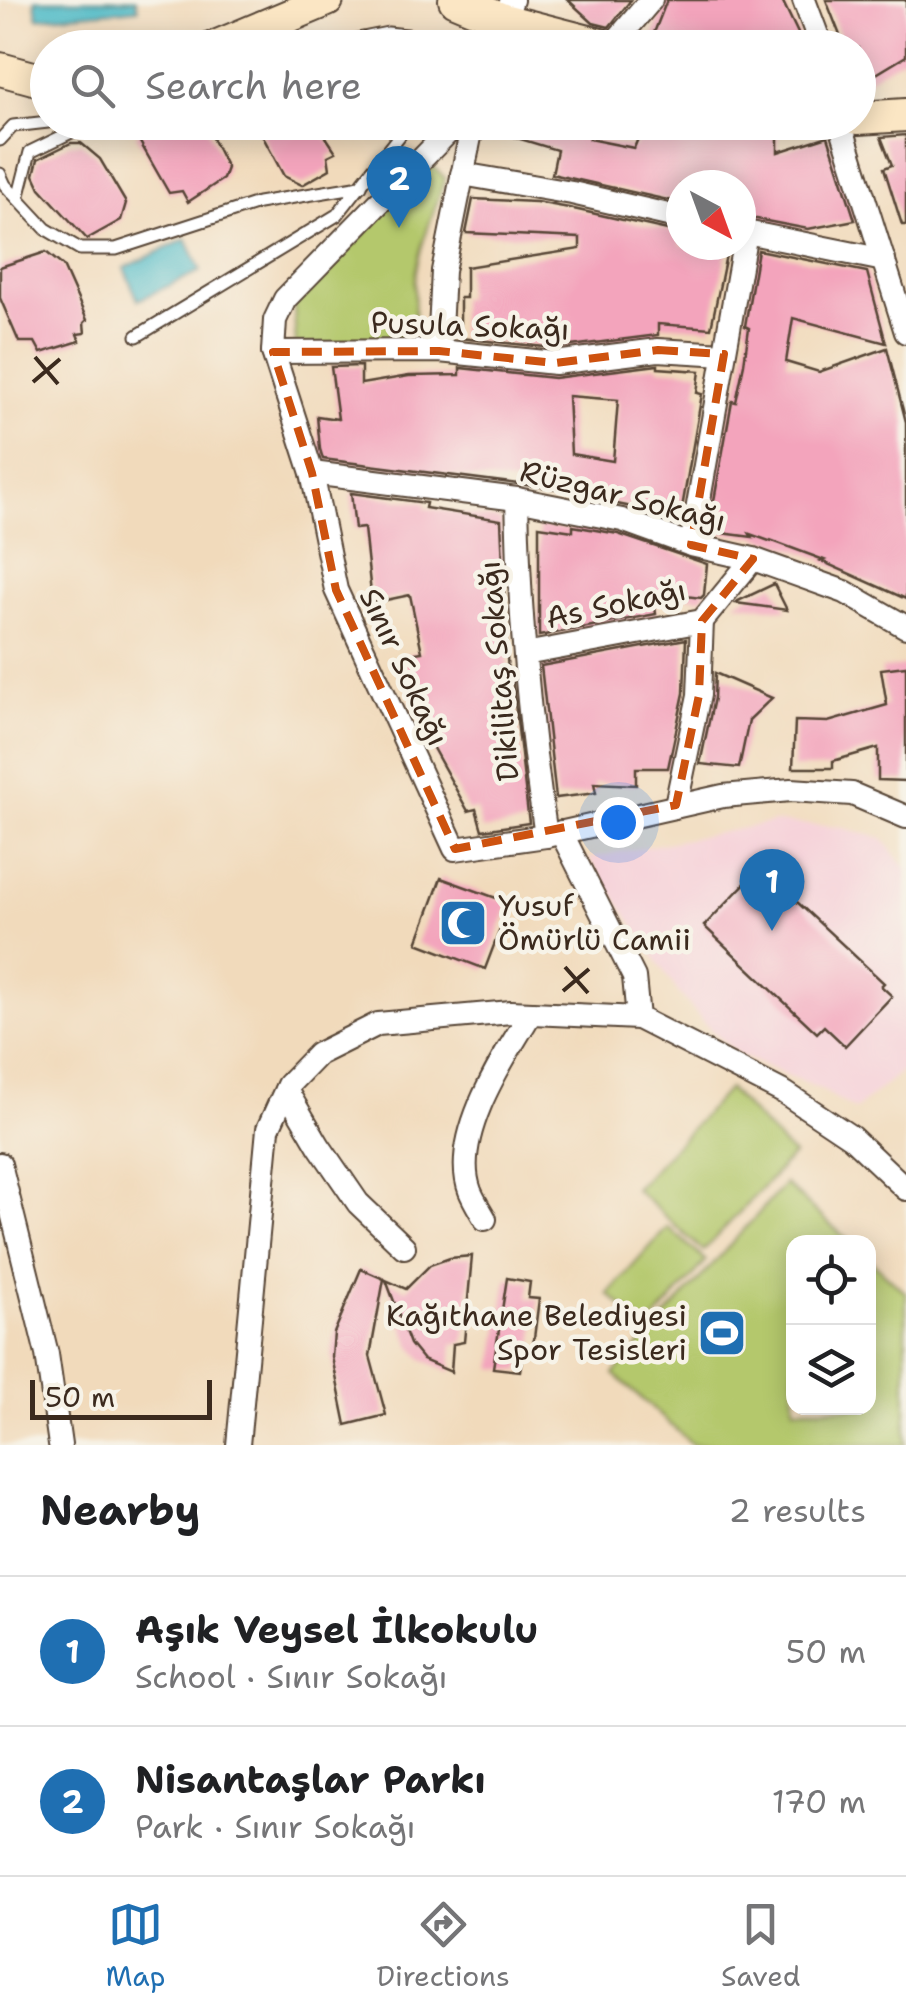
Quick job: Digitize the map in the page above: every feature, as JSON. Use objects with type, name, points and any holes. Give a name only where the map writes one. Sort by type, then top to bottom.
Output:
[{"type":"street","points":[[255,30],[327,0]]},
{"type":"street","points":[[455,0],[550,30]]},
{"type":"street","points":[[625,30],[650,0]]},
{"type":"street","points":[[804,0],[815,30]]},
{"type":"street","points":[[0,69],[30,77]]},
{"type":"street","points":[[876,117],[906,116]]},
{"type":"street","name":"Sınır Sokağı","points":[[440,140],[285,299],[275,320],[273,352],[312,473],[336,590],[454,849],[554,834],[723,796],[791,790],[852,794],[906,817]]},
{"type":"street","points":[[438,351],[443,272],[470,140]]},
{"type":"street","points":[[846,140],[894,274],[906,332]]},
{"type":"street","points":[[462,174],[666,215]]},
{"type":"street","points":[[756,236],[894,274]]},
{"type":"street","points":[[690,545],[739,260]]},
{"type":"street","name":"Pusula Sokağı","points":[[273,352],[438,351],[555,364],[658,350],[724,354]]},
{"type":"street","name":"Rüzgar Sokağı","points":[[312,473],[517,499],[622,520],[690,545],[753,559],[845,592],[906,627]]},
{"type":"street","name":"Dikilitaş Sokağı","points":[[517,499],[518,603],[535,762],[554,834],[634,976],[638,1018]]},
{"type":"street","name":"As Sokağı","points":[[525,654],[702,621],[753,559]]},
{"type":"street","points":[[676,805],[699,694],[702,621]]},
{"type":"street","points":[[485,1219],[469,1188],[468,1139],[490,1080],[531,1013]]},
{"type":"street","points":[[238,1445],[268,1129],[286,1090],[318,1054],[378,1024],[531,1013],[638,1018],[785,1093],[851,1136],[906,1189]]},
{"type":"street","points":[[286,1090],[318,1146],[358,1203],[404,1247]]},
{"type":"street","points":[[0,1164],[46,1354],[60,1445]]},
{"type":"lane","points":[[0,140],[13,126],[30,124]]},
{"type":"lane","points":[[18,199],[30,152],[55,140]]},
{"type":"lane","points":[[137,336],[336,215],[396,140]]},
{"type":"lane","points":[[0,174],[46,229],[80,249],[116,250],[258,203],[362,186]]},
{"type":"highlighted area","points":[[658,350],[724,354],[691,545],[753,559],[702,621],[699,695],[676,805],[455,849],[336,590],[312,473],[273,352],[439,351],[555,363]]},
{"type":"shaded area","points":[[775,822],[839,827],[883,838],[906,869],[906,1067],[855,1110],[820,1089],[739,1055],[710,1029],[678,992],[589,858]]},
{"type":"green space","points":[[430,164],[445,178],[420,254],[414,321],[407,337],[400,346],[296,347],[294,306]]},
{"type":"green space","points":[[728,1089],[793,1155],[703,1251],[635,1189]]},
{"type":"green space","name":"Kağıthane Belediyesi Spor Tesisleri","points":[[785,1184],[842,1235],[786,1235],[786,1415],[876,1415],[876,1265],[906,1293],[906,1445],[693,1445],[614,1374]]},
{"type":"green space","points":[[668,1227],[706,1261],[648,1328],[608,1294]]},
{"type":"water","points":[[35,0],[136,0],[138,9],[37,18]]},
{"type":"water","points":[[186,239],[201,271],[138,300],[124,268]]},
{"type":"building","points":[[568,0],[631,0],[609,27],[593,23]]},
{"type":"building","points":[[667,0],[782,0],[796,30],[655,30]]},
{"type":"building","points":[[826,0],[906,0],[906,56],[876,74],[876,30],[838,30]]},
{"type":"building","points":[[906,135],[906,225],[902,225],[884,168],[892,165],[881,137]]},
{"type":"building","points":[[139,140],[213,140],[227,168],[223,179],[188,202],[182,191],[169,193]]},
{"type":"building","points":[[265,140],[328,140],[336,152],[328,156],[330,169],[302,185],[284,176]]},
{"type":"building","points":[[524,140],[594,140],[634,148],[637,140],[778,140],[778,152],[816,140],[829,140],[855,220],[808,229],[756,219],[756,170],[666,170],[666,200],[552,174],[557,150]]},
{"type":"building","points":[[71,143],[81,143],[100,159],[126,203],[121,220],[87,239],[40,188],[34,175],[38,159]]},
{"type":"building","points":[[473,199],[536,202],[666,230],[666,260],[725,260],[711,328],[658,324],[658,335],[555,348],[460,338],[460,298],[466,298],[466,267],[580,249],[580,238],[466,233]]},
{"type":"building","points":[[758,250],[867,272],[886,343],[793,318],[786,362],[819,372],[887,348],[906,422],[906,599],[821,561],[824,560],[770,540],[750,534],[752,537],[714,532],[712,526],[708,534],[732,401],[736,402],[744,364],[749,328],[745,326]]},
{"type":"building","points":[[46,252],[63,266],[87,320],[85,333],[77,334],[80,341],[41,353],[35,342],[19,342],[0,298],[0,267]]},
{"type":"building","points":[[658,365],[700,371],[697,393],[702,394],[679,525],[627,506],[573,495],[573,491],[323,459],[317,416],[338,419],[331,367],[361,366],[361,384],[409,376],[460,375],[460,368],[554,378]],"holes":[[[568,396],[618,400],[613,461],[571,454]]]},
{"type":"building","points":[[351,493],[426,503],[425,508],[501,520],[508,678],[512,677],[529,823],[482,830],[476,809],[468,811],[424,732],[413,704],[403,655],[422,652],[410,595],[372,603],[364,528],[355,529]]},
{"type":"building","points":[[539,526],[573,531],[573,526],[618,534],[707,564],[704,595],[701,598],[653,592],[656,614],[539,636]]},
{"type":"building","points":[[774,584],[787,610],[736,603],[738,601]]},
{"type":"building","points":[[686,639],[684,693],[668,768],[636,768],[636,785],[594,783],[596,793],[556,798],[541,666]]},
{"type":"building","points":[[906,666],[906,781],[878,780],[878,748],[833,761],[833,768],[793,768],[795,721],[828,722],[887,705],[881,669]]},
{"type":"building","points":[[715,673],[772,698],[749,720],[739,768],[700,764],[714,698]]},
{"type":"building","points":[[754,874],[774,893],[780,886],[884,983],[881,986],[892,996],[845,1046],[824,1026],[817,1033],[704,926]]},
{"type":"building","name":"Yusuf Ömürlü Camii","points":[[441,878],[510,903],[485,969],[417,943]]},
{"type":"building","points":[[472,1256],[464,1342],[453,1344],[451,1372],[423,1360],[410,1344],[386,1280],[406,1289],[430,1265]]},
{"type":"building","points":[[361,1269],[384,1279],[370,1356],[386,1415],[346,1425],[332,1357],[334,1333]]},
{"type":"building","points":[[507,1278],[530,1282],[528,1298],[539,1299],[532,1354],[523,1352],[520,1371],[493,1368]]},
{"type":"place","name":"Nisantaşlar Parkı","points":[[399,228]]},
{"type":"place","name":"Yusuf Ömürlü Camii","points":[[463,923]]},
{"type":"place","name":"Aşık Veysel İlkokulu","points":[[772,931]]},
{"type":"place","name":"Kağıthane Belediyesi Spor Tesisleri","points":[[722,1333]]}]
